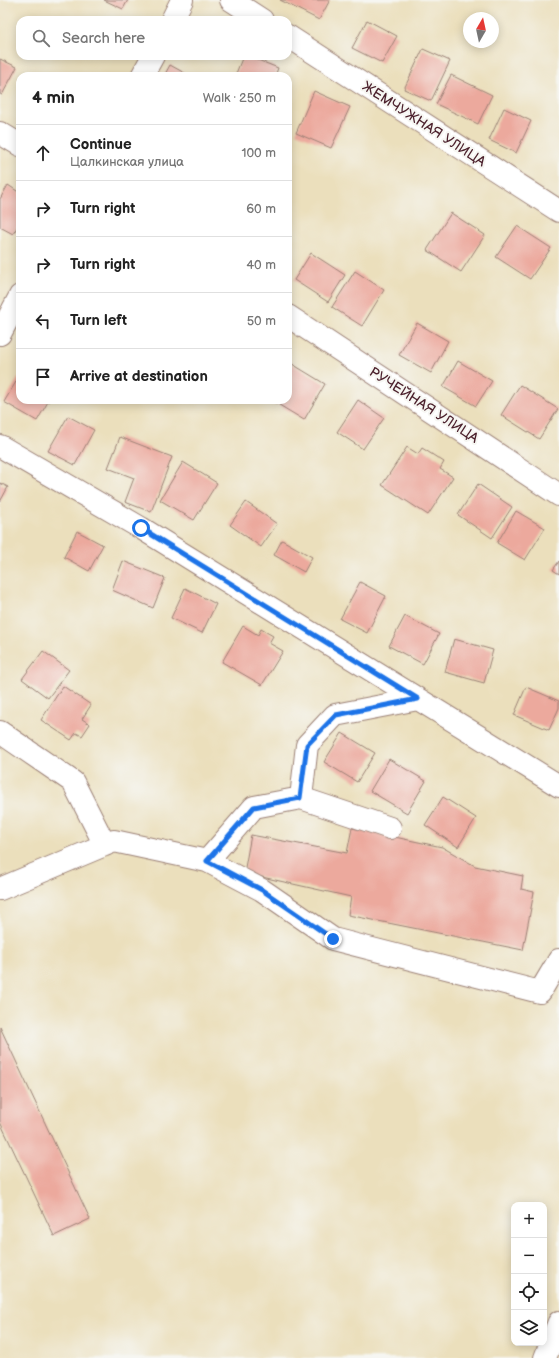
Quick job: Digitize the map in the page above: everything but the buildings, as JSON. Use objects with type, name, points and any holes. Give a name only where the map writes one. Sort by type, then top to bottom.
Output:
[{"type":"street","points":[[174,16],[182,0]]},
{"type":"street","points":[[231,0],[256,16]]},
{"type":"street","name":"ЖЕМЧУЖНАЯ УЛИЦА","points":[[292,39],[559,211]]},
{"type":"street","points":[[144,72],[151,60]]},
{"type":"street","points":[[0,133],[16,143]]},
{"type":"street","points":[[0,334],[16,304]]},
{"type":"street","name":"РУЧЕЙНАЯ УЛИЦА","points":[[292,319],[559,495]]},
{"type":"street","points":[[0,446],[141,528],[559,786]]},
{"type":"street","points":[[300,798],[307,745],[336,715],[418,699]]},
{"type":"street","points":[[0,732],[73,782],[105,845]]},
{"type":"street","points":[[207,861],[254,807],[300,798],[390,828]]},
{"type":"street","points":[[0,889],[114,841],[207,861],[262,890],[333,939],[540,992],[559,960]]},
{"type":"street","points":[[545,1358],[559,1322]]},
{"type":"route","points":[[141,528],[418,699],[336,715],[307,745],[300,798],[254,807],[207,861],[262,890],[333,939]]}]
